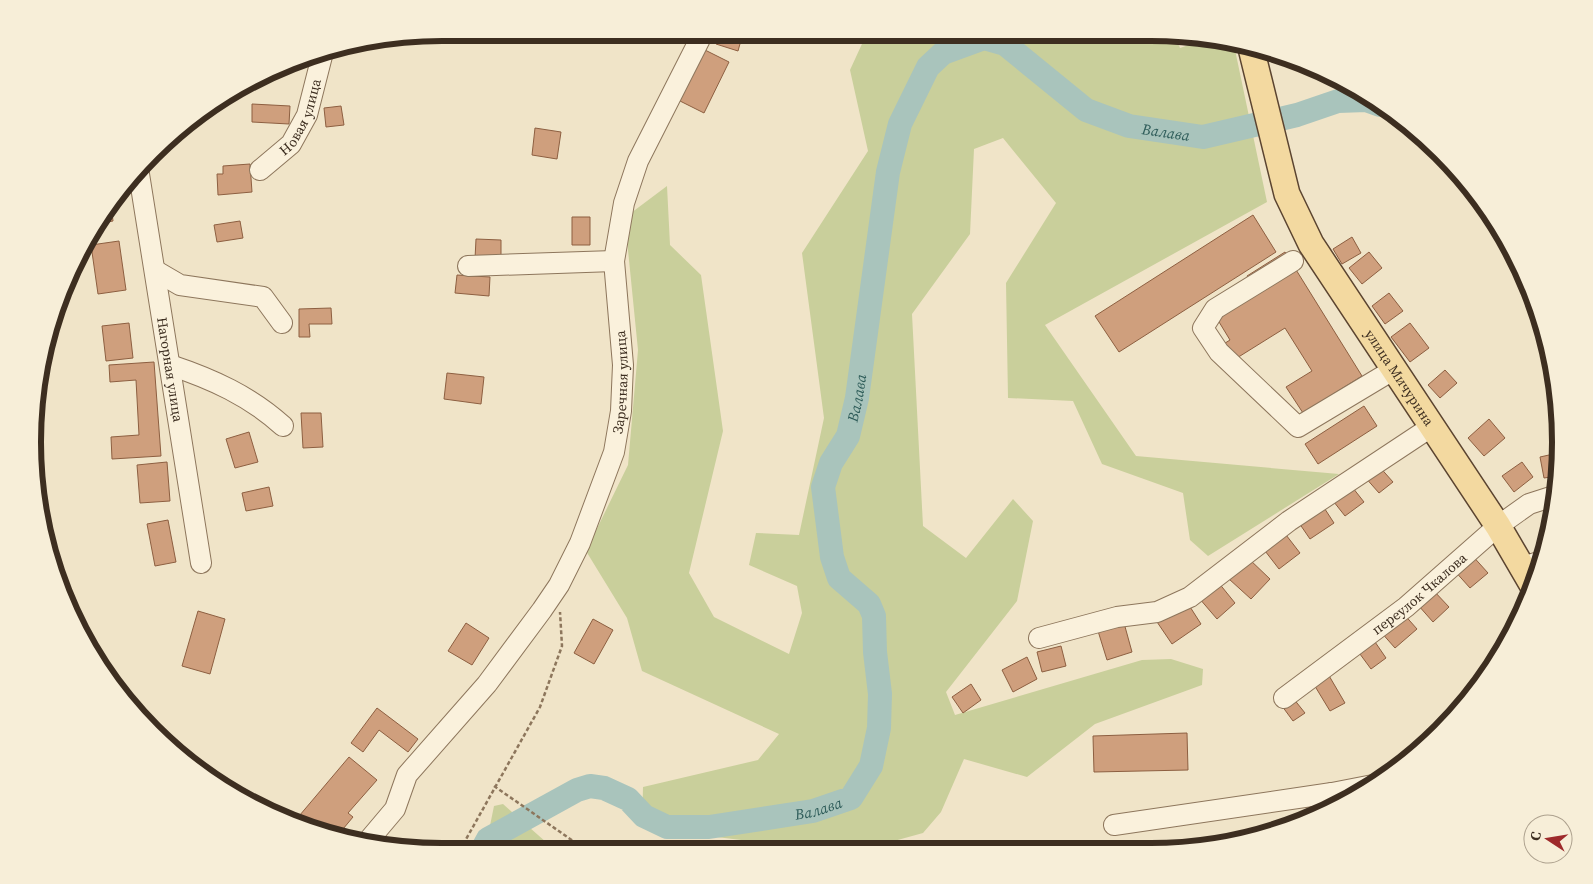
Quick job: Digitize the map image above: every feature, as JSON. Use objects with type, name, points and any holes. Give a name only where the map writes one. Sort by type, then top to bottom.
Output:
[{"type":"main road","name":"улица Мичурина","points":[[1252,54],[1287,194],[1312,244],[1431,427],[1498,526],[1530,570]]},
{"type":"street","name":"Заречная улица","points":[[372,836],[395,809],[407,775],[487,684],[559,585],[580,542],[614,452],[621,411],[624,365],[614,261],[624,203],[638,160],[699,41]]},
{"type":"street","name":"Новая улица","points":[[260,170],[291,144],[307,115],[321,60]]},
{"type":"street","name":"Нагорная улица","points":[[140,179],[201,563]]},
{"type":"street","points":[[468,266],[614,261]]},
{"type":"street","points":[[1293,261],[1215,308],[1203,328],[1219,352],[1298,427],[1393,370]]},
{"type":"street","points":[[156,271],[180,285],[263,297],[282,323]]},
{"type":"street","points":[[170,365],[206,377],[239,394],[262,407],[283,426]]},
{"type":"street","points":[[1039,638],[1117,616],[1157,612],[1190,597],[1289,521],[1431,427]]},
{"type":"street","name":"переулок Чкалова","points":[[1284,698],[1406,607],[1498,526],[1528,504],[1547,498]]},
{"type":"street","points":[[1114,825],[1331,799]]},
{"type":"path","points":[[464,843],[540,707],[562,646],[559,585]]},
{"type":"path","points":[[494,786],[576,843]]},
{"type":"green space","points":[[863,41],[1151,41],[1178,42],[1180,48],[1192,44],[1235,50],[1267,202],[1045,325],[1136,456],[1339,474],[1208,556],[1190,540],[1183,493],[1102,464],[1073,401],[1008,398],[1006,283],[1056,203],[1003,138],[974,149],[970,234],[912,314],[923,526],[966,558],[1013,499],[1033,521],[1017,601],[946,692],[955,715],[1142,660],[1171,659],[1203,669],[1202,685],[1095,724],[1027,777],[964,759],[941,812],[923,833],[887,843],[766,843],[642,828],[643,787],[758,760],[779,734],[642,671],[627,618],[586,551],[628,465],[638,350],[628,250],[627,216],[667,186],[670,245],[701,275],[723,431],[689,573],[714,617],[789,654],[802,613],[797,586],[749,565],[756,533],[799,535],[824,418],[802,253],[868,151],[850,70]]},
{"type":"green space","points":[[503,804],[547,843],[486,843],[494,806]]},
{"type":"building","points":[[717,41],[741,41],[738,51],[716,44]]},
{"type":"building","points":[[703,49],[729,62],[704,113],[678,100]]},
{"type":"building","points":[[252,104],[290,106],[289,124],[252,122]]},
{"type":"building","points":[[341,106],[344,125],[326,127],[324,108]]},
{"type":"building","points":[[535,128],[561,132],[557,159],[532,155]]},
{"type":"building","points":[[250,164],[252,192],[218,195],[217,174],[223,174],[223,166]]},
{"type":"building","points":[[112,215],[113,221],[107,222]]},
{"type":"building","points":[[1253,215],[1276,252],[1119,352],[1095,316]]},
{"type":"building","points":[[572,217],[590,217],[590,245],[572,245]]},
{"type":"building","points":[[240,221],[243,238],[217,242],[214,225]]},
{"type":"building","points":[[1352,237],[1361,253],[1342,264],[1333,249]]},
{"type":"building","points":[[476,239],[501,240],[501,260],[475,259]]},
{"type":"building","points":[[119,241],[126,290],[98,294],[92,249],[94,245]]},
{"type":"building","points":[[1285,252],[1362,376],[1303,413],[1286,387],[1312,371],[1285,328],[1224,366],[1214,350],[1230,340],[1213,312],[1254,287],[1247,276]]},
{"type":"building","points":[[1369,252],[1382,268],[1362,284],[1349,268]]},
{"type":"building","points":[[457,275],[490,277],[489,296],[455,293]]},
{"type":"building","points":[[1389,293],[1403,311],[1385,324],[1372,306]]},
{"type":"building","points":[[331,308],[332,324],[309,324],[310,337],[299,337],[299,309]]},
{"type":"building","points":[[129,323],[133,358],[106,361],[102,326]]},
{"type":"building","points":[[1410,323],[1429,348],[1410,362],[1391,337]]},
{"type":"building","points":[[154,362],[161,456],[112,459],[111,437],[139,435],[136,380],[110,382],[109,365]]},
{"type":"building","points":[[1445,370],[1457,383],[1440,398],[1428,385]]},
{"type":"building","points":[[447,373],[484,377],[481,404],[444,399]]},
{"type":"building","points":[[1364,406],[1377,426],[1318,464],[1305,444]]},
{"type":"building","points":[[301,413],[321,413],[323,447],[303,448]]},
{"type":"building","points":[[1489,419],[1505,438],[1484,456],[1468,438]]},
{"type":"building","points":[[249,432],[258,462],[235,468],[226,439]]},
{"type":"building","points":[[1552,454],[1550,477],[1544,478],[1540,457]]},
{"type":"building","points":[[167,462],[170,501],[140,503],[137,465]]},
{"type":"building","points":[[1522,462],[1533,477],[1514,492],[1502,476]]},
{"type":"building","points":[[1377,464],[1393,482],[1379,493],[1364,476]]},
{"type":"building","points":[[1349,483],[1364,502],[1345,516],[1330,497]]},
{"type":"building","points":[[269,487],[273,506],[246,511],[242,493]]},
{"type":"building","points":[[1321,503],[1334,523],[1310,539],[1297,520]]},
{"type":"building","points":[[168,520],[176,562],[155,566],[147,524]]},
{"type":"building","points":[[1283,531],[1300,553],[1279,569],[1262,547]]},
{"type":"building","points":[[1470,553],[1488,573],[1470,588],[1453,569]]},
{"type":"building","points":[[1248,558],[1270,579],[1251,599],[1229,579]]},
{"type":"building","points":[[1218,582],[1235,603],[1217,619],[1199,598]]},
{"type":"building","points":[[1433,590],[1449,607],[1433,622],[1418,605]]},
{"type":"building","points":[[1185,599],[1201,624],[1172,644],[1155,619]]},
{"type":"building","points":[[198,611],[225,619],[210,674],[182,666]]},
{"type":"building","points":[[1402,612],[1417,629],[1395,648],[1380,631]]},
{"type":"building","points":[[593,619],[613,630],[594,664],[574,653]]},
{"type":"building","points":[[466,623],[489,638],[472,665],[448,651]]},
{"type":"building","points":[[1124,623],[1132,652],[1107,660],[1098,631]]},
{"type":"building","points":[[1373,639],[1386,658],[1371,669],[1357,650]]},
{"type":"building","points":[[1061,646],[1066,666],[1042,672],[1037,652]]},
{"type":"building","points":[[1027,657],[1037,679],[1013,692],[1002,670]]},
{"type":"building","points":[[1328,674],[1345,703],[1330,711],[1313,683]]},
{"type":"building","points":[[971,684],[981,700],[963,713],[952,697]]},
{"type":"building","points":[[1293,698],[1305,713],[1293,721],[1282,706]]},
{"type":"building","points":[[377,708],[418,739],[408,752],[379,730],[363,752],[351,743]]},
{"type":"building","points":[[1187,733],[1188,770],[1094,772],[1093,736]]},
{"type":"building","points":[[349,757],[377,780],[348,813],[353,817],[342,830],[299,816]]},
{"type":"waterway","name":"Валава","points":[[486,843],[488,839],[577,790],[590,786],[604,788],[628,799],[644,816],[667,827],[709,827],[813,811],[851,798],[871,766],[879,728],[880,694],[875,652],[874,616],[869,604],[839,578],[832,557],[823,487],[831,463],[848,436],[857,398],[888,172],[900,124],[928,67],[943,53],[976,41]]},
{"type":"waterway","name":"Валава","points":[[994,41],[1005,44],[1086,110],[1129,126],[1203,137],[1297,115],[1338,101],[1360,100]]}]
